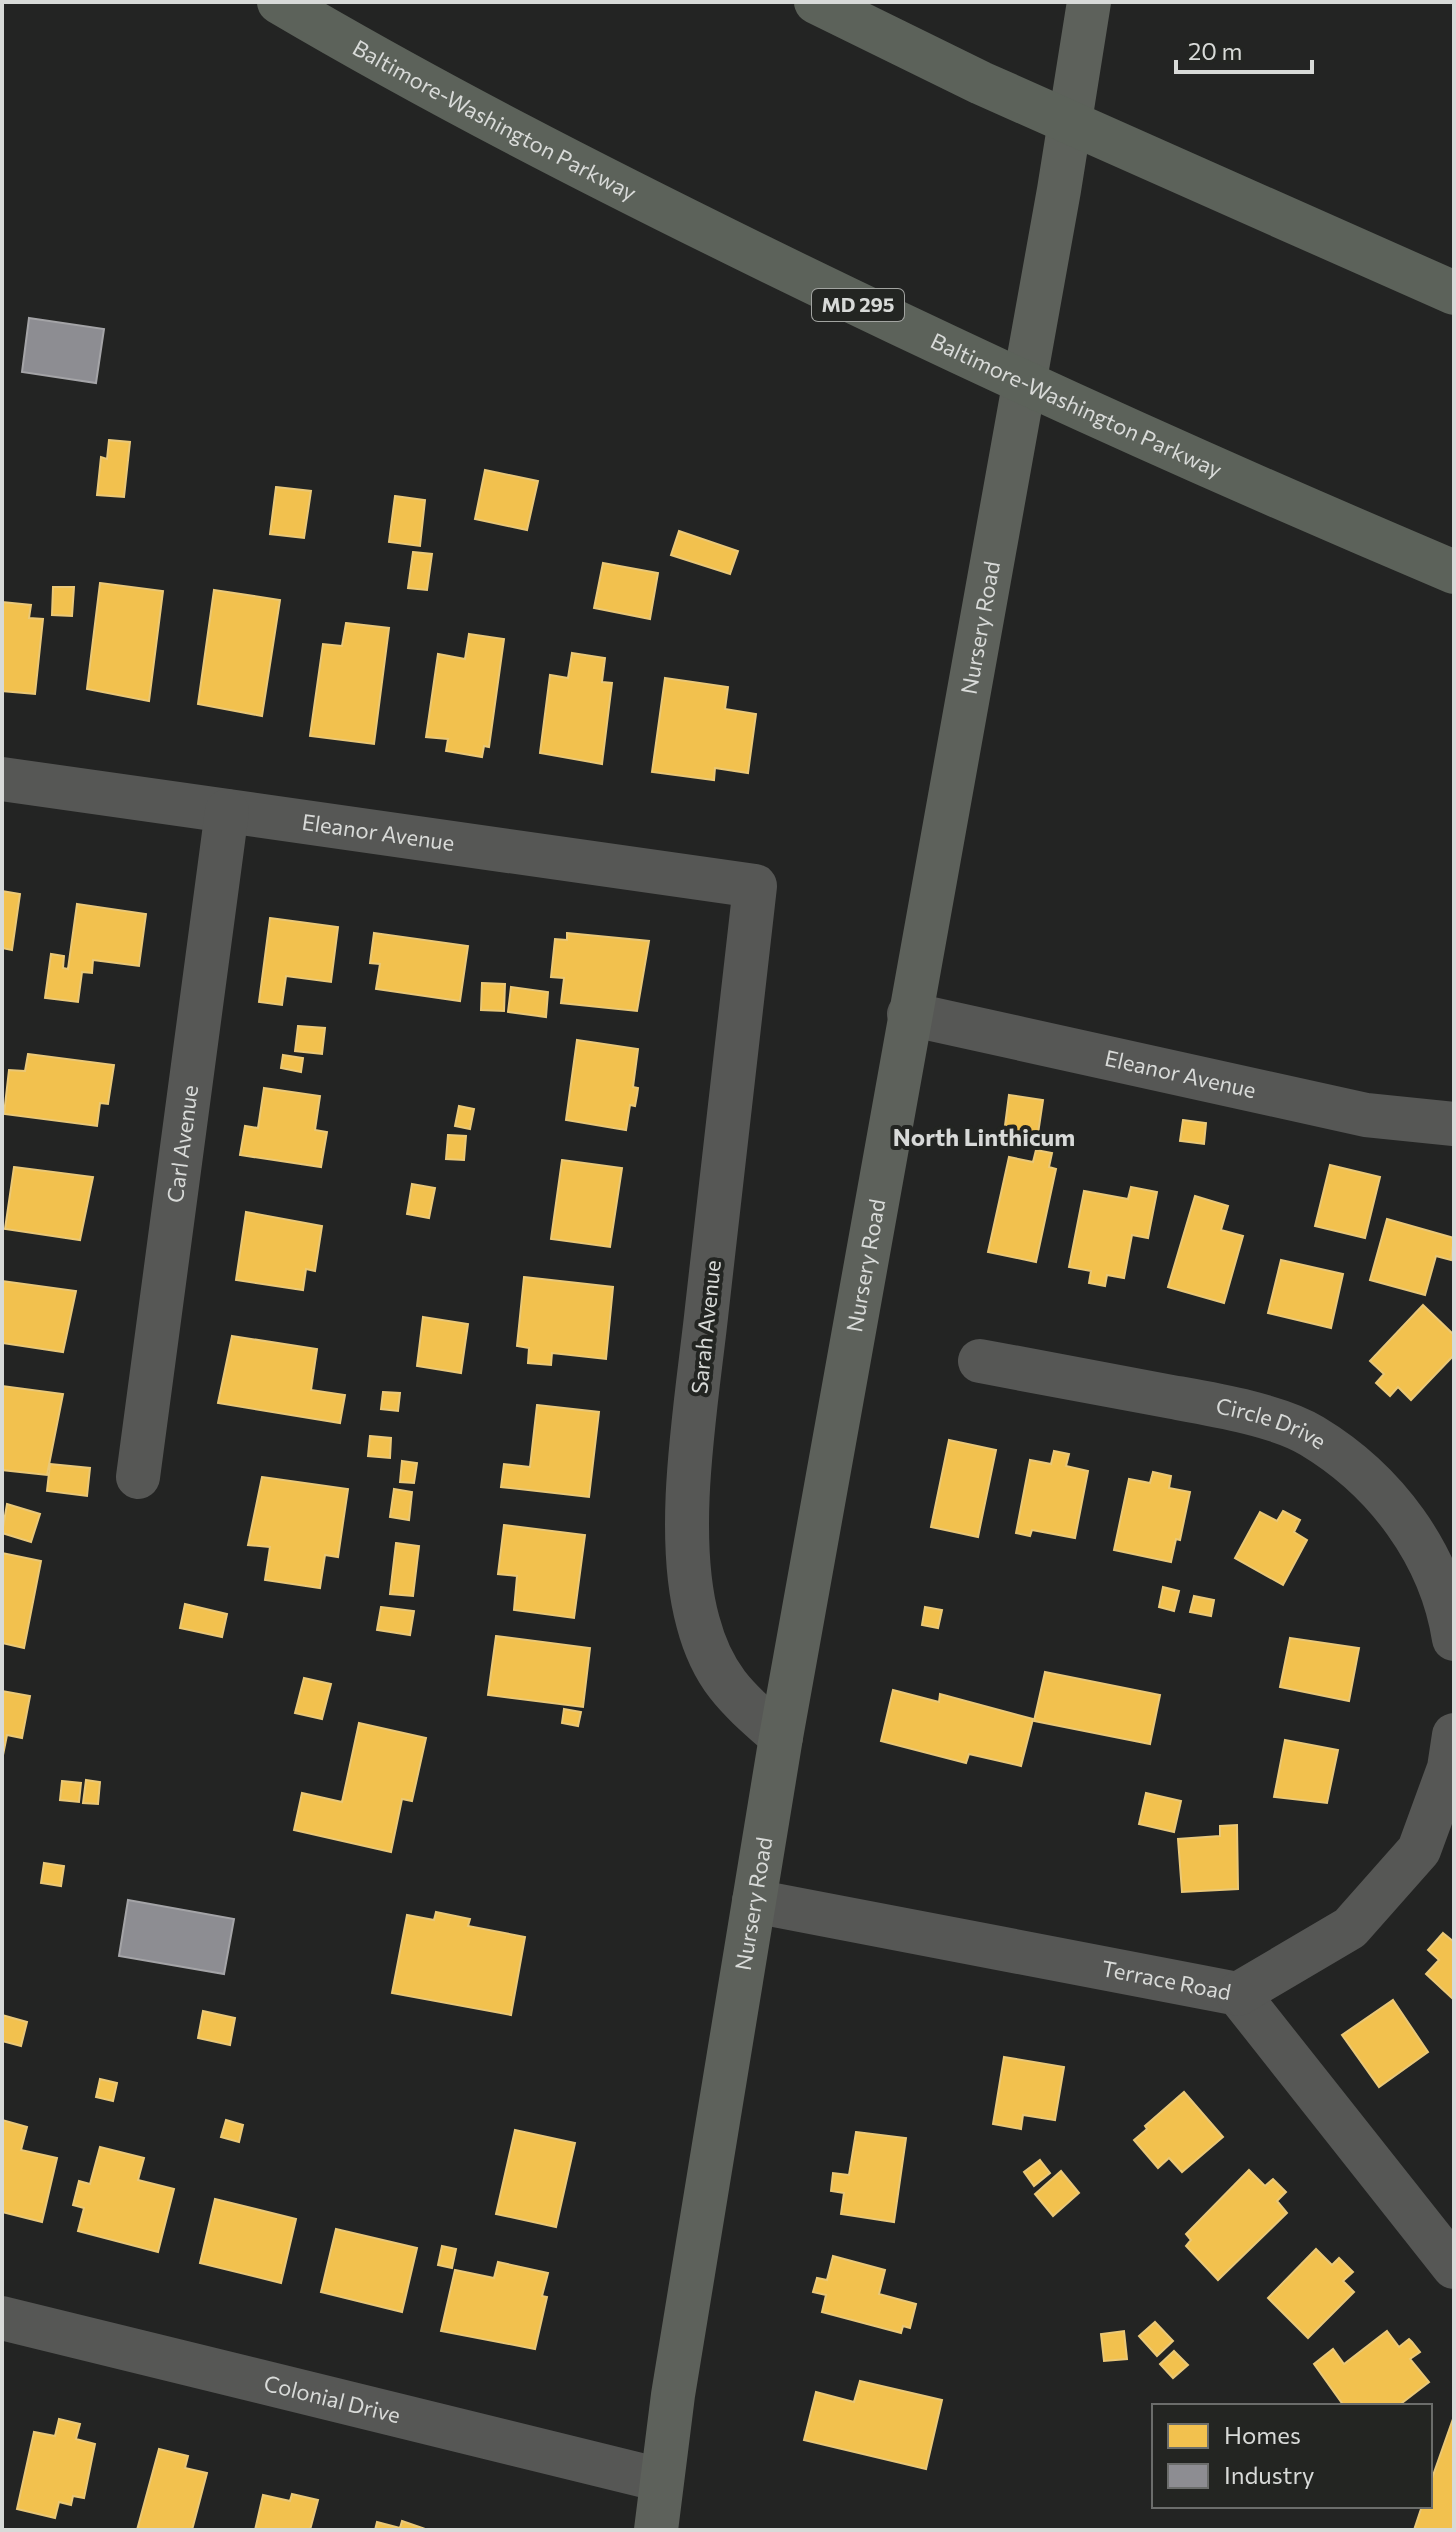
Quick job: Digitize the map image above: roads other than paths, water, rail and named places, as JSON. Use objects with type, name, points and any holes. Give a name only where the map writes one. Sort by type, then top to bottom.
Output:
[{"type":"highway","name":"Baltimore-Washington Parkway","points":[[279,2],[615,186],[914,332],[1301,507],[1454,572]]},
{"type":"highway","points":[[816,2],[981,83],[1454,293]]},
{"type":"main road","name":"Nursery Road","points":[[656,2530],[661,2480],[781,1737],[1086,22]]},
{"type":"street","name":"Eleanor Avenue","points":[[2,779],[755,886]]},
{"type":"street","name":"Carl Avenue","points":[[138,1477],[227,811]]},
{"type":"street","name":"Sarah Avenue","points":[[755,886],[700,1372],[685,1544],[697,1620],[710,1658],[731,1693],[781,1737]]},
{"type":"street","name":"Eleanor Avenue","points":[[909,1014],[1366,1115],[1454,1124]]},
{"type":"street","name":"Circle Drive","points":[[980,1361],[1234,1408],[1310,1434],[1372,1482],[1416,1534],[1449,1609],[1454,1639]]},
{"type":"street","points":[[1238,1994],[1350,1928],[1419,1850],[1449,1768],[1454,1735]]},
{"type":"street","name":"Terrace Road","points":[[754,1901],[1238,1994],[1454,2267]]},
{"type":"street","name":"Colonial Drive","points":[[2,2318],[661,2480]]},
{"type":"district","name":"North Linthicum","points":[[984,1138]]}]
